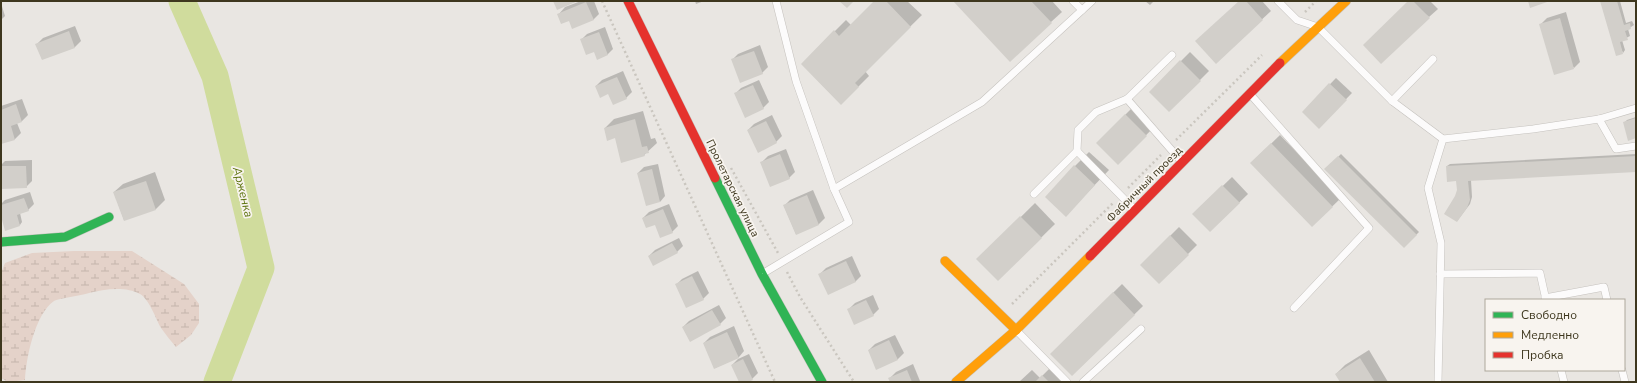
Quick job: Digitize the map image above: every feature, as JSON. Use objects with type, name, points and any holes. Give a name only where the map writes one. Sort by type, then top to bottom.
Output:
[{"type":"street","name":"Пролетарская улица","points":[[628,1],[762,274],[822,382]]},
{"type":"street","name":"Фабричный проезд","points":[[958,381],[1016,330],[1250,94],[1346,1]]},
{"type":"street","points":[[1,242],[65,237],[109,218]]},
{"type":"street","points":[[945,261],[1016,330]]},
{"type":"lane","points":[[762,274],[849,222],[834,189],[796,81],[776,1]]},
{"type":"lane","points":[[1073,1],[1082,10]]},
{"type":"lane","points":[[834,189],[982,102],[1092,1]]},
{"type":"lane","points":[[1278,1],[1297,20],[1318,27],[1392,101],[1443,139],[1533,129],[1599,119],[1636,108]]},
{"type":"lane","points":[[1034,194],[1077,151],[1078,130],[1096,112],[1127,99],[1172,55]]},
{"type":"lane","points":[[1392,101],[1434,59]]},
{"type":"lane","points":[[1250,94],[1369,228],[1294,308]]},
{"type":"lane","points":[[1127,99],[1183,162]]},
{"type":"lane","points":[[1599,119],[1616,149],[1636,146]]},
{"type":"lane","points":[[1438,382],[1441,243],[1428,188],[1443,139]]},
{"type":"lane","points":[[1077,151],[1135,210]]},
{"type":"lane","points":[[1440,274],[1540,273],[1545,299],[1604,287],[1607,299]]},
{"type":"lane","points":[[1083,382],[1141,329]]},
{"type":"lane","points":[[1016,330],[1067,382]]},
{"type":"lane","points":[[1561,371],[1564,382]]},
{"type":"lane","points":[[1622,371],[1625,382]]},
{"type":"path","points":[[602,1],[775,382]]},
{"type":"path","points":[[1297,20],[1316,1]]},
{"type":"path","points":[[1000,315],[1264,53]]},
{"type":"path","points":[[727,162],[800,297],[854,382]]},
{"type":"green space","points":[[132,251],[184,284],[199,304],[199,323],[191,335],[176,347],[161,328],[146,300],[134,291],[108,289],[57,300],[47,307],[37,326],[27,360],[25,380],[8,382],[1,378],[1,273],[5,263],[32,253]]},
{"type":"building","points":[[553,1],[578,1],[557,10]]},
{"type":"building","points":[[839,1],[854,1],[847,8]]},
{"type":"building","points":[[874,1],[886,1],[911,27],[855,83],[859,87],[841,105],[801,64],[834,30],[839,36]]},
{"type":"building","points":[[953,1],[1031,1],[1052,23],[1010,62]]},
{"type":"building","points":[[1239,1],[1246,1],[1263,20],[1216,64],[1195,41]]},
{"type":"building","points":[[1408,1],[1413,1],[1430,18],[1381,64],[1363,45]]},
{"type":"building","points":[[1528,1],[1550,1],[1530,8]]},
{"type":"building","points":[[1600,1],[1617,1],[1624,25],[1630,23],[1631,29],[1625,31],[1628,40],[1620,42],[1623,54],[1616,56]]},
{"type":"building","points":[[586,2],[594,20],[572,29],[569,21],[561,24],[557,14]]},
{"type":"building","points":[[1560,18],[1574,69],[1554,75],[1539,24]]},
{"type":"building","points":[[69,31],[75,48],[42,60],[35,44]]},
{"type":"building","points":[[599,32],[608,55],[597,60],[594,52],[586,55],[580,39]]},
{"type":"building","points":[[754,51],[763,74],[740,83],[731,59]]},
{"type":"building","points":[[1180,60],[1201,81],[1169,112],[1149,92]]},
{"type":"building","points":[[617,77],[627,99],[613,105],[608,94],[600,98],[595,86]]},
{"type":"building","points":[[1329,83],[1347,100],[1319,129],[1302,112]]},
{"type":"building","points":[[753,85],[764,109],[745,118],[734,93]]},
{"type":"building","points":[[16,104],[22,122],[11,126],[15,140],[1,144],[1,110]]},
{"type":"building","points":[[1125,114],[1147,136],[1118,165],[1096,143]]},
{"type":"building","points":[[1636,118],[1636,138],[1628,141],[1623,122]]},
{"type":"building","points":[[635,119],[642,147],[647,146],[649,153],[644,154],[645,156],[621,163],[615,138],[607,141],[604,128]]},
{"type":"building","points":[[766,121],[777,143],[758,153],[747,130]]},
{"type":"building","points":[[1271,143],[1333,207],[1312,227],[1250,163]]},
{"type":"building","points":[[780,154],[790,179],[770,187],[760,162]]},
{"type":"building","points":[[1338,156],[1417,235],[1404,248],[1324,169]]},
{"type":"building","points":[[1636,156],[1636,172],[1468,181],[1470,200],[1467,208],[1457,222],[1444,214],[1457,190],[1456,181],[1447,182],[1446,166]]},
{"type":"building","points":[[1074,165],[1095,185],[1066,217],[1045,197]]},
{"type":"building","points":[[1,166],[26,166],[27,188],[1,189]]},
{"type":"building","points":[[652,169],[660,202],[646,206],[637,173]]},
{"type":"building","points":[[146,181],[156,210],[124,221],[113,192]]},
{"type":"building","points":[[1222,185],[1240,203],[1210,232],[1192,214]]},
{"type":"building","points":[[807,195],[819,225],[796,235],[783,205]]},
{"type":"building","points":[[24,198],[29,211],[17,215],[20,226],[5,231],[1,216],[1,205]]},
{"type":"building","points":[[663,209],[673,233],[660,238],[655,225],[646,228],[642,218]]},
{"type":"building","points":[[1020,216],[1042,238],[998,281],[976,259]]},
{"type":"building","points":[[1170,235],[1189,255],[1159,284],[1140,265]]},
{"type":"building","points":[[672,243],[678,253],[653,266],[648,256]]},
{"type":"building","points":[[846,261],[856,282],[828,295],[818,274]]},
{"type":"building","points":[[692,276],[704,300],[686,308],[675,284]]},
{"type":"building","points":[[1113,292],[1135,315],[1072,376],[1050,354]]},
{"type":"building","points":[[866,300],[874,316],[854,325],[847,309]]},
{"type":"building","points":[[712,310],[721,325],[690,342],[682,327]]},
{"type":"building","points":[[727,332],[739,358],[714,369],[703,343]]},
{"type":"building","points":[[889,340],[898,360],[876,370],[868,350]]},
{"type":"building","points":[[1360,358],[1375,382],[1340,382],[1335,374]]},
{"type":"building","points":[[743,359],[753,380],[748,382],[739,382],[731,365]]},
{"type":"building","points":[[907,370],[912,382],[890,382],[888,378]]},
{"type":"building","points":[[1042,375],[1049,382],[1035,382]]},
{"type":"waterway","name":"Арженка","points":[[182,1],[215,76],[261,268],[217,382]]},
{"type":"traffic: fast","points":[[715,178],[762,274],[822,382]]},
{"type":"traffic: fast","points":[[1,242],[65,237],[109,217]]},
{"type":"traffic: slow","points":[[1280,63],[1346,1]]},
{"type":"traffic: slow","points":[[956,382],[1016,330],[1090,256]]},
{"type":"traffic: slow","points":[[945,261],[1016,330]]},
{"type":"traffic: jam","points":[[628,1],[715,178]]},
{"type":"traffic: jam","points":[[1090,256],[1280,63]]}]
